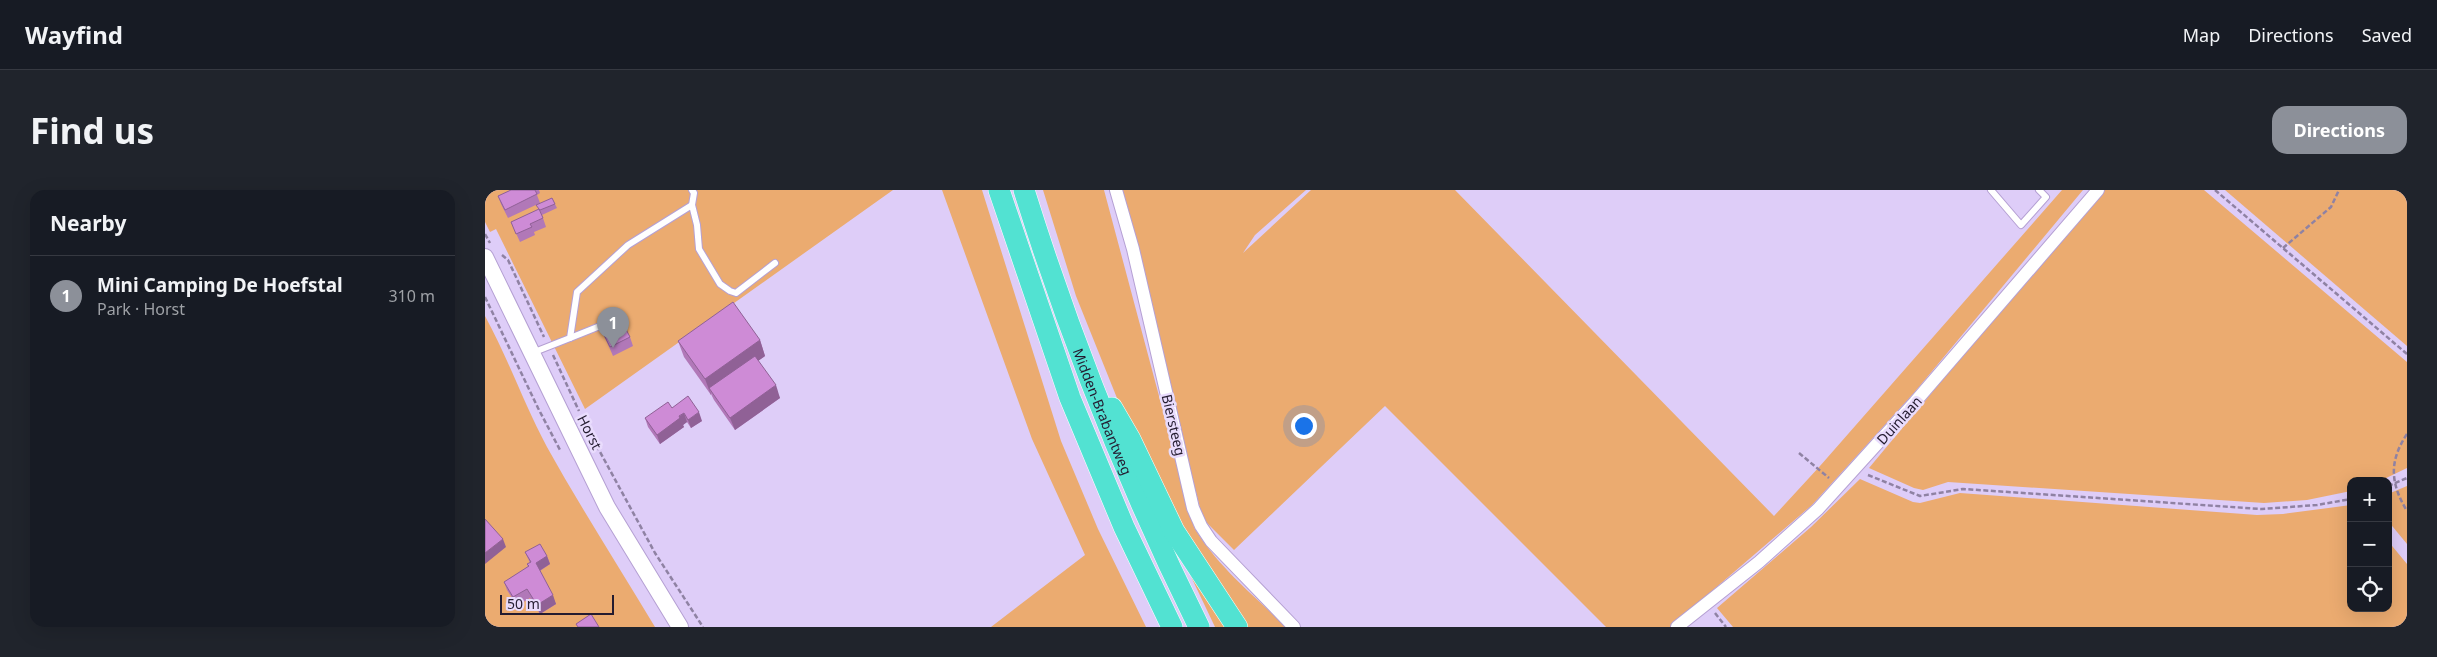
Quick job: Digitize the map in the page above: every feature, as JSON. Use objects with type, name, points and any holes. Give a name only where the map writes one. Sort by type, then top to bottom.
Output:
[{"type":"highway","name":"Midden-Brabantweg","points":[[999,190],[1070,398],[1124,527],[1172,627]]},
{"type":"highway","name":"Midden-Brabantweg","points":[[1024,190],[1047,264],[1075,342],[1145,515],[1199,627]]},
{"type":"highway","points":[[1075,342],[1130,439],[1174,531],[1237,627]]},
{"type":"street","name":"Biersteeg","points":[[1117,190],[1133,250],[1193,508],[1201,526],[1211,541],[1294,627]]},
{"type":"street","name":"Duinlaan","points":[[1677,627],[1759,562],[1838,488],[2098,190]]},
{"type":"street","name":"Horst","points":[[490,253],[530,353],[607,507],[680,627]]},
{"type":"lane","points":[[1991,190],[2021,225],[2046,197],[2039,190]]},
{"type":"lane","points":[[694,191],[692,205],[697,225],[699,249],[721,284],[736,293],[775,262]]},
{"type":"lane","points":[[570,338],[577,292],[627,245],[692,205]]},
{"type":"lane","points":[[530,353],[605,324]]},
{"type":"path","points":[[2215,190],[2407,354]]},
{"type":"path","points":[[2283,248],[2331,206],[2339,190]]},
{"type":"path","points":[[485,234],[490,253]]},
{"type":"path","name":"Horst","points":[[501,254],[507,260],[580,412]]},
{"type":"path","points":[[2407,434],[2397,448],[2393,466],[2394,484],[2407,510]]},
{"type":"path","name":"Horst","points":[[592,437],[655,553],[703,627]]},
{"type":"path","points":[[1799,453],[1838,488]]},
{"type":"path","points":[[1856,468],[1920,496],[1963,489],[2262,509],[2317,505],[2347,500]]},
{"type":"path","points":[[2394,484],[2407,478]]},
{"type":"path","points":[[1708,604],[1726,627]]},
{"type":"shaded area","points":[[485,190],[893,190],[585,409],[496,229],[490,232],[485,222]]},
{"type":"shaded area","points":[[942,190],[982,190],[1061,441],[1098,529],[1146,627],[991,627],[1085,555],[1032,439]]},
{"type":"shaded area","points":[[1043,190],[1104,190],[1194,527],[1225,568],[1287,627],[1215,627],[1176,545],[1076,296]]},
{"type":"shaded area","points":[[1120,190],[1306,190],[1255,235],[1243,253],[1311,190],[1455,190],[1774,516],[2062,190],[2083,190],[1913,394],[1812,505],[1670,627],[1606,627],[1385,406],[1234,550],[1206,522],[1201,512]]},
{"type":"shaded area","points":[[2101,190],[2204,190],[2407,362],[2407,468],[2388,477],[2347,477],[2347,492],[2307,500],[2264,503],[1948,482],[1923,490],[1914,488],[1869,468]]},
{"type":"shaded area","points":[[2225,190],[2407,190],[2407,346]]},
{"type":"shaded area","points":[[485,316],[547,447],[655,627],[488,627],[485,622]]},
{"type":"shaded area","points":[[1860,479],[1913,502],[1920,503],[1960,493],[2257,515],[2283,514],[2347,506],[2347,612],[2392,612],[2392,546],[2407,564],[2407,627],[1733,627],[1717,608],[1811,527]]},
{"type":"shaded area","points":[[2407,486],[2407,544],[2392,526],[2392,492]]},
{"type":"building","points":[[511,190],[535,190],[537,194],[505,210],[498,196]]},
{"type":"building","points":[[552,198],[555,204],[540,210],[536,205]]},
{"type":"building","points":[[539,209],[543,218],[530,224],[532,227],[516,234],[511,222]]},
{"type":"building","points":[[733,302],[760,340],[705,379],[678,341]]},
{"type":"building","points":[[618,314],[630,337],[610,347],[603,333],[609,330],[605,320]]},
{"type":"building","points":[[755,356],[776,385],[730,418],[709,388]]},
{"type":"building","points":[[688,396],[699,412],[688,420],[684,413],[657,435],[645,418],[668,402],[672,408]]},
{"type":"building","points":[[485,519],[503,539],[485,553]]},
{"type":"building","points":[[540,544],[547,556],[536,563],[553,595],[537,605],[527,589],[513,597],[504,582],[529,566],[527,564],[531,562],[525,552]]},
{"type":"building","points":[[591,614],[599,627],[578,627],[576,624]]},
{"type":"place","name":"Mini Camping De Hoefstal","points":[[613,348]]}]
